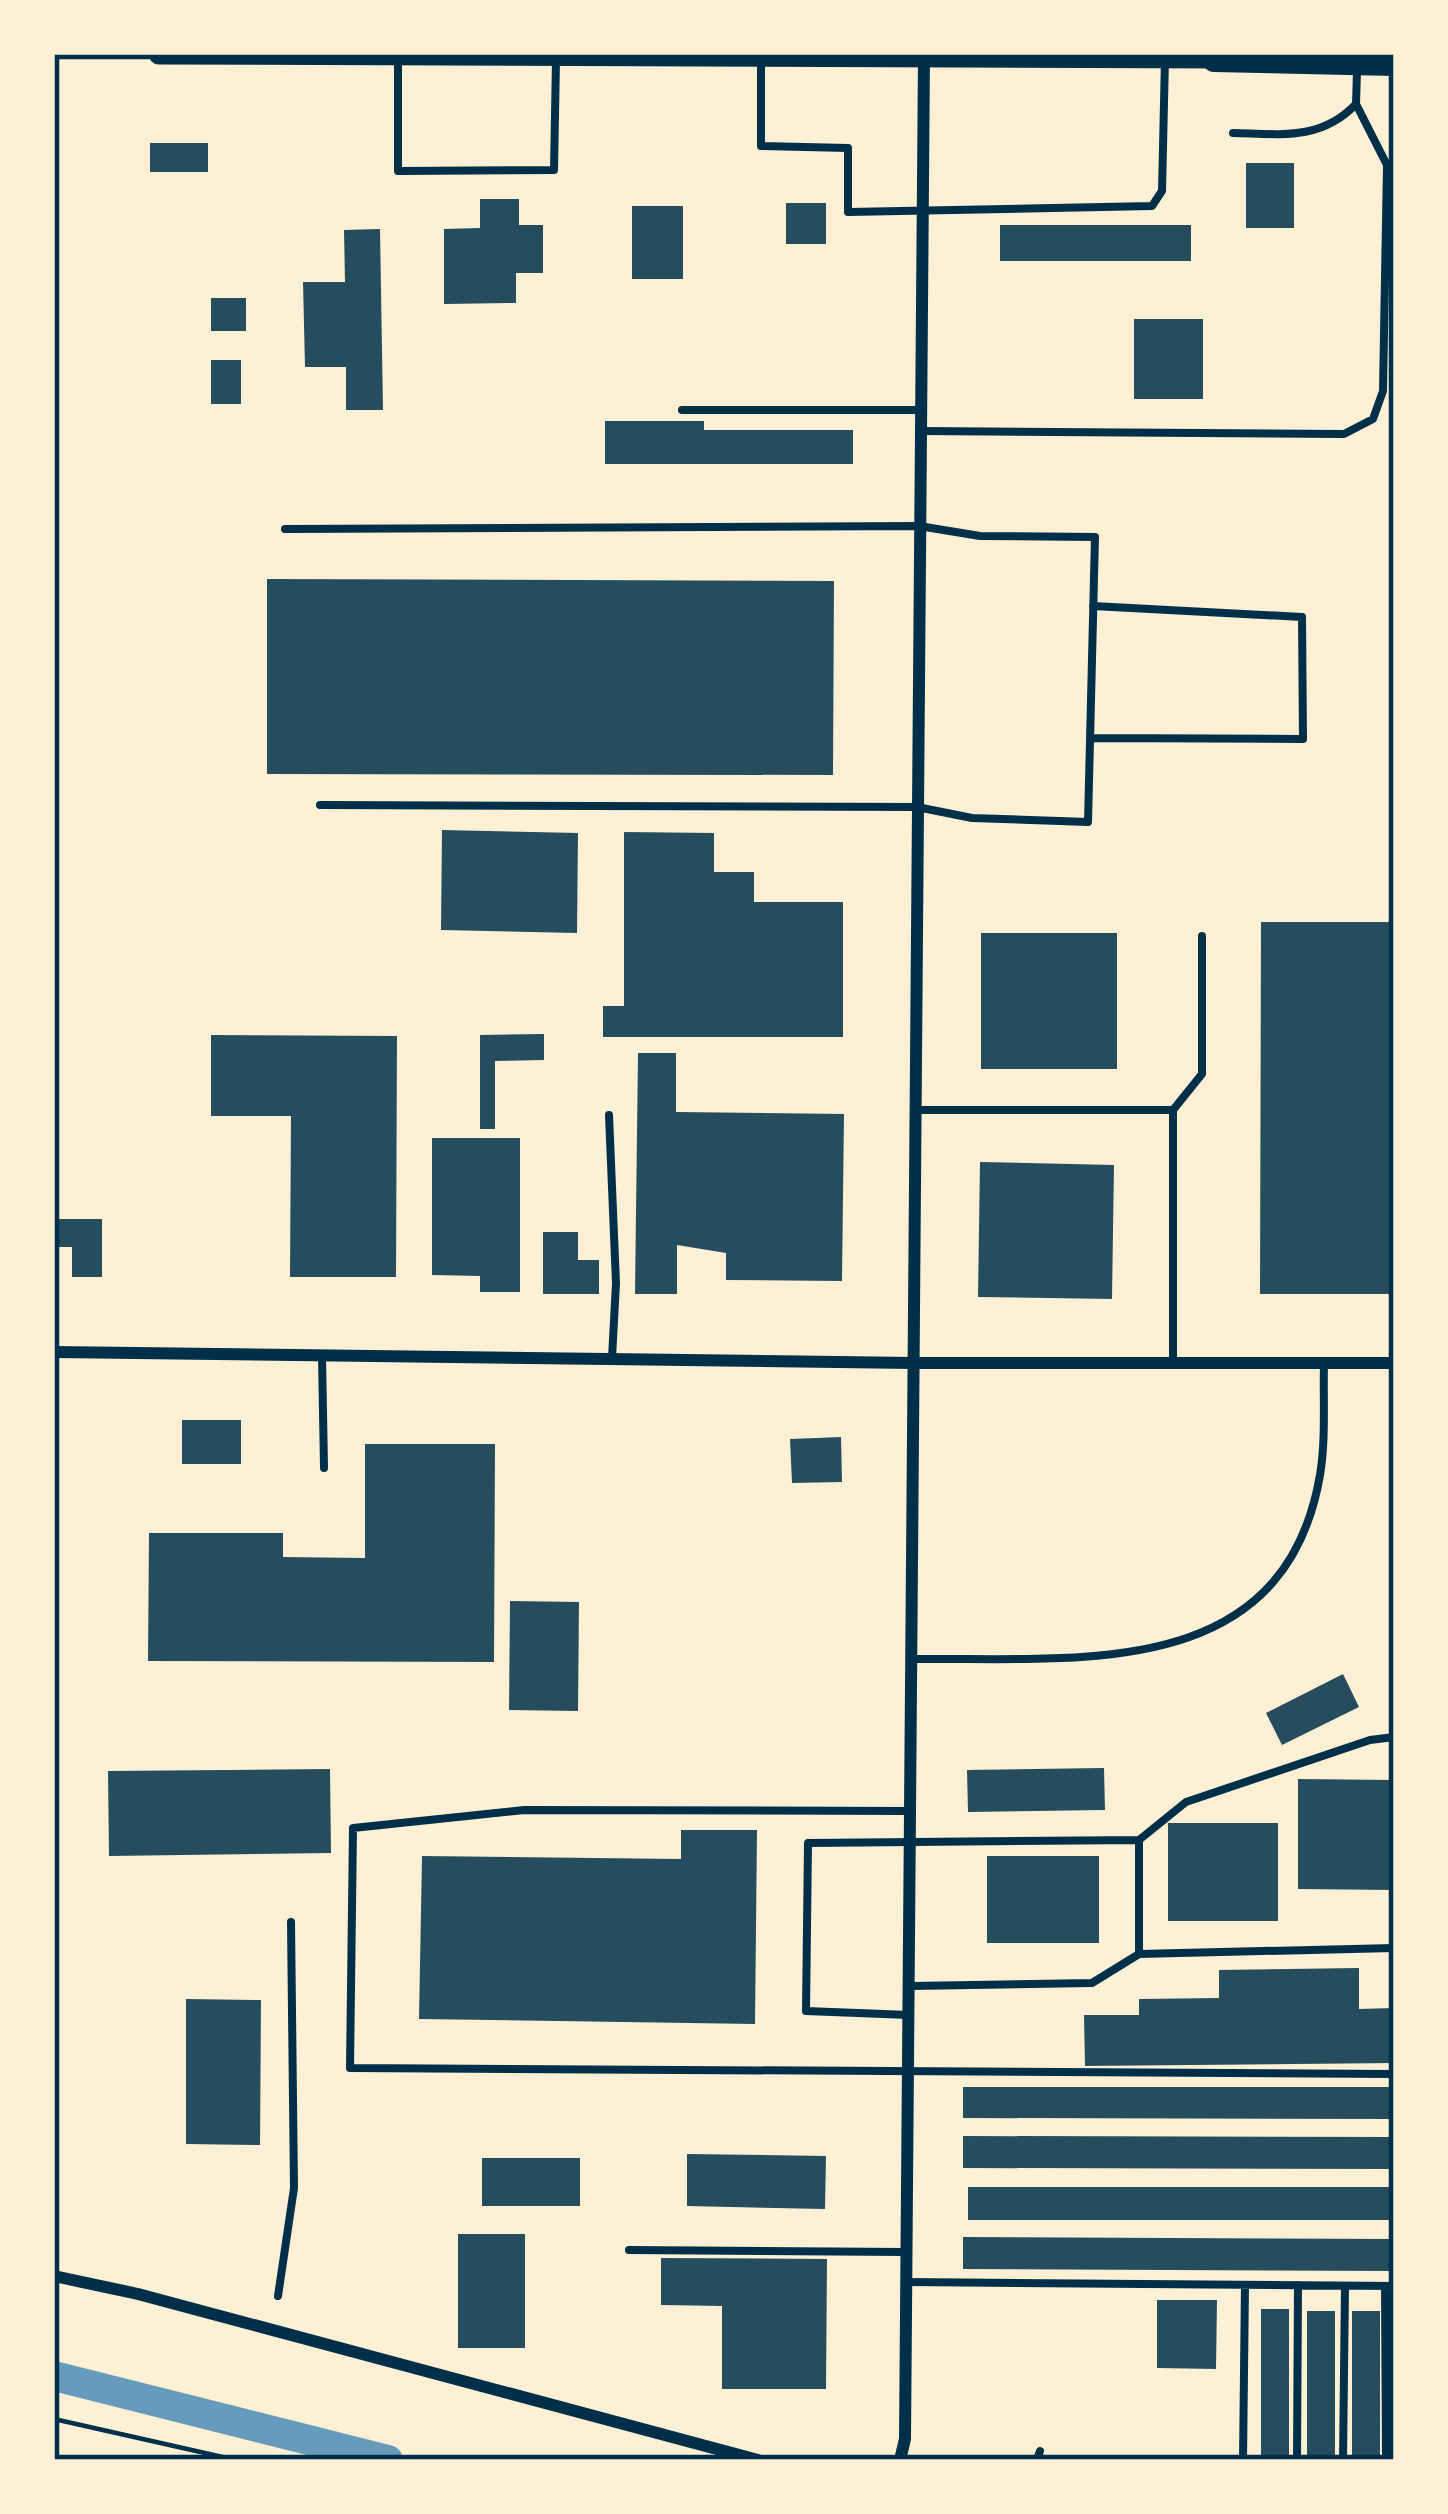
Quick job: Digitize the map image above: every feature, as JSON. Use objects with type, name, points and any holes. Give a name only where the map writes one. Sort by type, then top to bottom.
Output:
[{"type":"highway","points":[[1214,60],[1394,64]]},
{"type":"main road","points":[[159,54],[1214,60],[1256,54]]},
{"type":"street","points":[[900,2460],[911,1986],[924,56]]},
{"type":"street","points":[[54,1352],[913,1363],[1394,1363]]},
{"type":"street","points":[[54,2276],[138,2294],[758,2460]]},
{"type":"lane","points":[[398,56],[398,171],[554,170],[556,56]]},
{"type":"lane","points":[[760,56],[761,146],[848,148],[848,212],[1152,206],[1162,191],[1165,59]]},
{"type":"lane","points":[[921,431],[1344,434],[1373,419],[1383,391],[1387,165],[1356,104],[1357,62]]},
{"type":"lane","points":[[1233,133],[1306,134],[1339,122],[1356,104]]},
{"type":"lane","points":[[682,410],[920,410]]},
{"type":"lane","points":[[285,529],[919,526],[980,536],[1095,537],[1088,822],[972,818],[917,807],[320,805]]},
{"type":"lane","points":[[1090,738],[1303,739],[1302,617],[1094,606]]},
{"type":"lane","points":[[1173,1363],[1173,1110],[1202,1073],[1202,936]]},
{"type":"lane","points":[[915,1110],[1173,1110]]},
{"type":"lane","points":[[610,1115],[616,1283],[612,1359]]},
{"type":"lane","points":[[322,1355],[325,1468]]},
{"type":"lane","points":[[912,1659],[1117,1658],[1219,1626],[1261,1597],[1290,1558],[1314,1497],[1323,1443],[1324,1363]]},
{"type":"lane","points":[[910,2015],[806,2011],[808,1843],[1139,1840],[1186,1802],[1370,1740],[1394,1737]]},
{"type":"lane","points":[[912,1811],[524,1810],[353,1828],[350,2068],[1394,2074]]},
{"type":"lane","points":[[1139,1840],[1139,1954]]},
{"type":"lane","points":[[278,2296],[294,2188],[291,1922]]},
{"type":"lane","points":[[911,1986],[1092,1983],[1139,1954],[1394,1948]]},
{"type":"lane","points":[[628,2251],[908,2252]]},
{"type":"lane","points":[[907,2282],[1389,2286],[1386,2460]]},
{"type":"lane","points":[[1244,2460],[1245,2285]]},
{"type":"lane","points":[[1297,2460],[1298,2285]]},
{"type":"lane","points":[[1343,2460],[1345,2286]]},
{"type":"path","points":[[54,2419],[236,2460]]},
{"type":"building","points":[[150,143],[208,143],[208,172],[150,172]]},
{"type":"building","points":[[1246,163],[1294,163],[1294,228],[1246,228]]},
{"type":"building","points":[[480,199],[519,199],[519,225],[543,225],[543,273],[516,273],[516,303],[444,304],[444,229],[480,228]]},
{"type":"building","points":[[786,203],[826,203],[826,244],[786,244]]},
{"type":"building","points":[[632,206],[683,206],[683,279],[632,279]]},
{"type":"building","points":[[1000,225],[1191,225],[1191,261],[1000,261]]},
{"type":"building","points":[[380,229],[383,410],[346,410],[346,367],[305,367],[303,282],[345,282],[344,230]]},
{"type":"building","points":[[211,298],[246,298],[246,331],[211,331]]},
{"type":"building","points":[[1134,319],[1203,319],[1203,399],[1134,399]]},
{"type":"building","points":[[211,360],[241,360],[241,404],[211,404]]},
{"type":"building","points":[[605,421],[704,421],[704,430],[853,430],[853,464],[605,464]]},
{"type":"building","points":[[267,579],[834,581],[833,775],[267,774]]},
{"type":"building","points":[[442,830],[578,833],[577,933],[441,930]]},
{"type":"building","points":[[624,832],[714,833],[714,872],[754,872],[754,902],[843,902],[843,1037],[603,1037],[603,1006],[624,1006]]},
{"type":"building","points":[[1261,922],[1394,922],[1394,1294],[1260,1294]]},
{"type":"building","points":[[981,933],[1117,933],[1117,1069],[981,1069]]},
{"type":"building","points":[[544,1034],[544,1060],[495,1061],[495,1129],[480,1129],[480,1035]]},
{"type":"building","points":[[211,1035],[397,1036],[396,1277],[290,1277],[291,1116],[211,1116]]},
{"type":"building","points":[[638,1053],[676,1053],[676,1112],[844,1114],[842,1281],[726,1280],[726,1253],[677,1245],[677,1294],[635,1294]]},
{"type":"building","points":[[432,1138],[520,1138],[520,1292],[480,1292],[480,1276],[432,1275]]},
{"type":"building","points":[[980,1162],[1114,1165],[1112,1299],[978,1297]]},
{"type":"building","points":[[54,1219],[102,1219],[102,1277],[72,1277],[72,1247],[54,1247]]},
{"type":"building","points":[[543,1232],[578,1232],[578,1260],[599,1260],[599,1294],[543,1294]]},
{"type":"building","points":[[182,1420],[241,1420],[241,1464],[182,1464]]},
{"type":"building","points":[[841,1437],[842,1482],[792,1483],[790,1439]]},
{"type":"building","points":[[365,1444],[495,1444],[494,1662],[148,1661],[149,1533],[283,1533],[283,1557],[365,1558]]},
{"type":"building","points":[[510,1601],[579,1602],[578,1711],[509,1710]]},
{"type":"building","points":[[1343,1674],[1359,1707],[1282,1745],[1266,1713]]},
{"type":"building","points":[[1104,1768],[1105,1810],[968,1812],[967,1770]]},
{"type":"building","points":[[330,1769],[331,1853],[109,1856],[108,1771]]},
{"type":"building","points":[[1298,1779],[1394,1780],[1394,1890],[1298,1889]]},
{"type":"building","points":[[1168,1823],[1278,1823],[1278,1921],[1168,1921]]},
{"type":"building","points":[[681,1830],[757,1830],[755,2024],[419,2019],[422,1856],[681,1859]]},
{"type":"building","points":[[987,1856],[1099,1856],[1099,1943],[987,1943]]},
{"type":"building","points":[[1359,1968],[1359,2009],[1394,2008],[1394,2063],[1085,2066],[1084,2015],[1139,2015],[1139,1999],[1219,1998],[1219,1970]]},
{"type":"building","points":[[186,1999],[261,2000],[260,2145],[186,2144]]},
{"type":"building","points":[[963,2087],[1394,2087],[1394,2119],[963,2118]]},
{"type":"building","points":[[963,2136],[1394,2137],[1394,2169],[963,2168]]},
{"type":"building","points":[[687,2154],[826,2156],[825,2209],[687,2206]]},
{"type":"building","points":[[482,2158],[580,2158],[580,2206],[482,2206]]},
{"type":"building","points":[[968,2187],[1394,2187],[1394,2220],[968,2220]]},
{"type":"building","points":[[458,2234],[525,2234],[525,2348],[458,2348]]},
{"type":"building","points":[[963,2237],[1394,2239],[1394,2271],[963,2269]]},
{"type":"building","points":[[661,2258],[827,2259],[826,2389],[722,2389],[722,2306],[661,2305]]},
{"type":"building","points":[[1157,2300],[1217,2300],[1216,2369],[1157,2368]]},
{"type":"building","points":[[1261,2309],[1289,2309],[1289,2460],[1261,2460]]},
{"type":"building","points":[[1307,2311],[1335,2311],[1335,2460],[1307,2460]]},
{"type":"building","points":[[1352,2311],[1380,2311],[1380,2460],[1352,2460]]},
{"type":"waterway","points":[[54,2376],[388,2460]]}]
